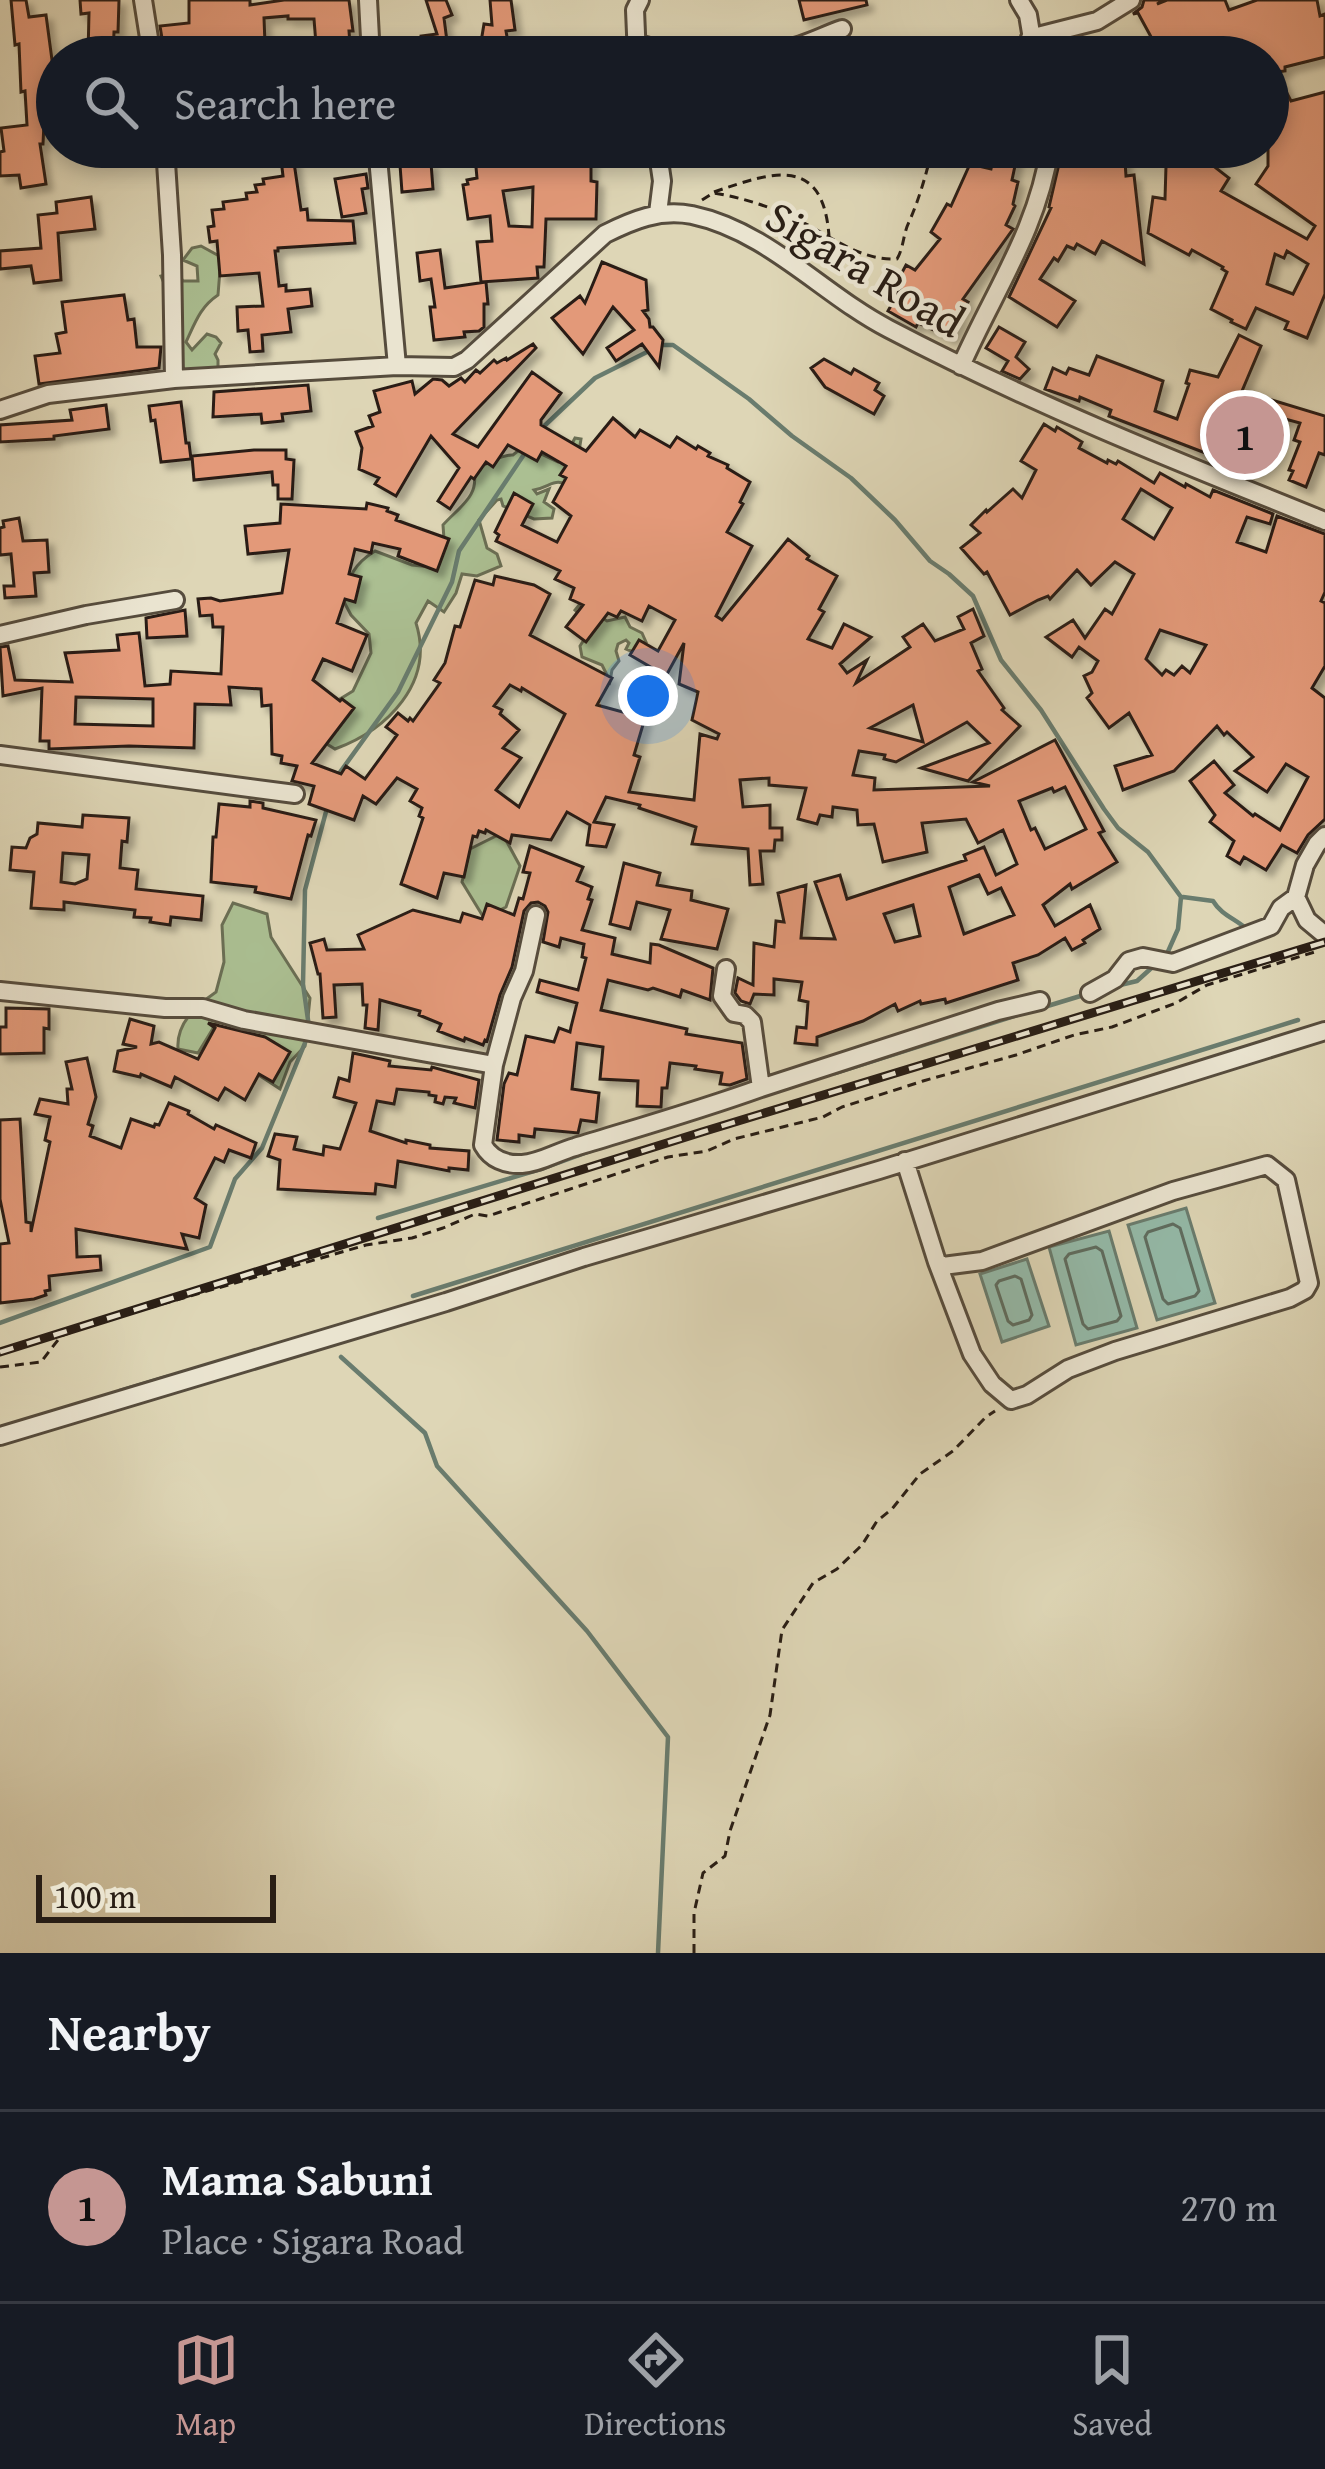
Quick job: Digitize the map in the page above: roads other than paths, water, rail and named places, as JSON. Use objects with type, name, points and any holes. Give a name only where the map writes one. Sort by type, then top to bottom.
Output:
[{"type":"street","points":[[143,0],[149,36]]},
{"type":"street","points":[[368,0],[370,36]]},
{"type":"street","points":[[636,36],[635,10],[640,0]]},
{"type":"street","points":[[1019,0],[1028,15],[1030,36]]},
{"type":"street","points":[[1038,36],[1097,21],[1131,0]]},
{"type":"street","points":[[824,36],[842,29]]},
{"type":"street","points":[[166,168],[174,379]]},
{"type":"street","points":[[379,168],[397,366]]},
{"type":"street","points":[[658,213],[659,168]]},
{"type":"street","points":[[961,366],[1031,224],[1046,168]]},
{"type":"street","name":"Sigara Road","points":[[0,410],[48,394],[174,379],[454,367],[467,361],[605,234],[658,213],[692,215],[773,251],[877,323],[961,366],[1165,457],[1325,521]]},
{"type":"street","points":[[0,635],[175,600]]},
{"type":"street","points":[[0,754],[296,794]]},
{"type":"street","points":[[1090,993],[1115,979],[1129,961],[1143,957],[1172,963],[1271,926],[1281,908],[1295,898],[1305,865],[1325,836]]},
{"type":"street","points":[[1295,898],[1307,920],[1325,935]]},
{"type":"street","points":[[536,915],[494,1065],[483,1145],[500,1161],[519,1165],[1040,1001]]},
{"type":"street","points":[[726,969],[722,996],[734,1013],[752,1022],[761,1088]]},
{"type":"street","points":[[0,991],[203,1008],[244,1020],[494,1065]]},
{"type":"street","points":[[0,1436],[1325,1030]]},
{"type":"street","points":[[905,1161],[937,1262],[980,1371],[1011,1400],[1114,1351],[1290,1298],[1305,1290],[1310,1276],[1286,1180],[1267,1165],[1173,1191],[982,1261],[943,1266],[937,1262]]},
{"type":"water","points":[[1186,1208],[1215,1303],[1157,1320],[1128,1225]]},
{"type":"water","points":[[1109,1231],[1137,1328],[1076,1345],[1049,1247]]},
{"type":"water","points":[[1027,1259],[1049,1326],[1002,1342],[980,1274]]},
{"type":"waterway","points":[[661,345],[673,345],[851,478],[930,561],[973,596],[1001,660],[1041,710],[1118,828],[1148,852],[1181,897],[1178,929],[1166,956]]},
{"type":"waterway","points":[[540,430],[595,378],[651,350]]},
{"type":"waterway","points":[[338,775],[398,692],[452,582],[459,551],[527,450]]},
{"type":"waterway","points":[[309,1027],[303,984],[305,890],[327,808]]},
{"type":"waterway","points":[[1183,897],[1213,901],[1249,931]]},
{"type":"waterway","points":[[1116,986],[1137,981],[1157,963]]},
{"type":"waterway","points":[[1041,1008],[1087,994]]},
{"type":"waterway","points":[[835,1073],[1030,1011]]},
{"type":"waterway","points":[[413,1296],[1298,1020]]},
{"type":"waterway","points":[[0,1323],[210,1247],[235,1179],[262,1148],[307,1038]]},
{"type":"waterway","points":[[378,1218],[596,1149]]},
{"type":"waterway","points":[[341,1357],[425,1433],[437,1466],[587,1631],[668,1737],[658,1953]]},
{"type":"waterway","points":[[120,1391],[167,1377]]},
{"type":"railway","points":[[0,1352],[1325,942]]},
{"type":"place","name":"Mama Sabuni","points":[[1245,435]]}]
